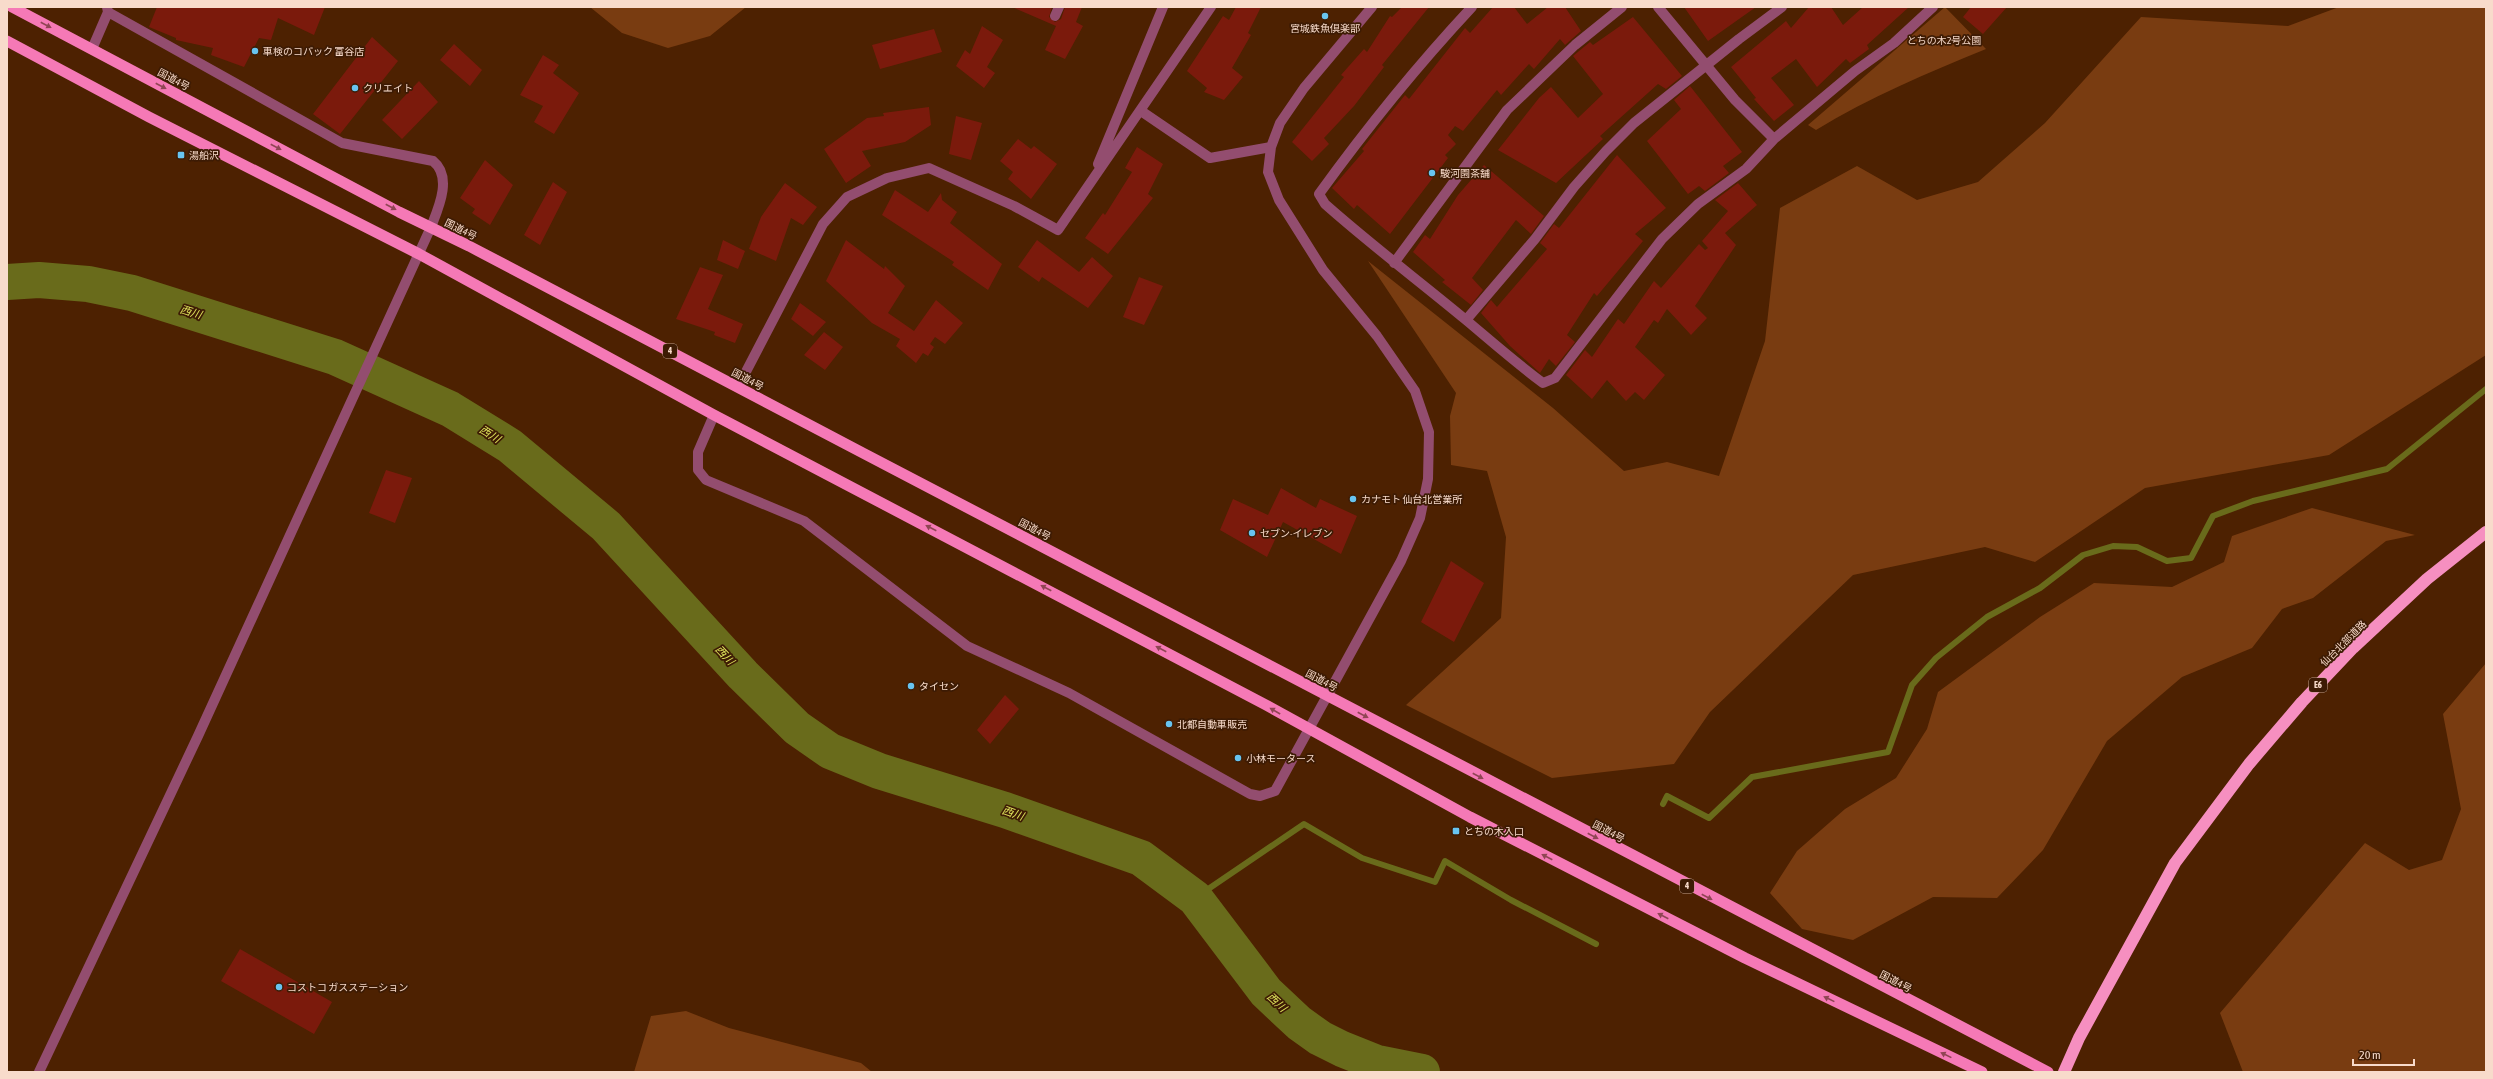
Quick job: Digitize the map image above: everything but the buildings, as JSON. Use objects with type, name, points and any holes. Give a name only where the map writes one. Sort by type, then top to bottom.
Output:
[{"type":"highway","name":"国道4号","points":[[12,7],[1711,899],[2048,1072]]},
{"type":"highway","points":[[7,41],[149,117],[419,254],[714,415],[990,558],[1470,817],[1745,958],[1982,1072]]},
{"type":"highway","name":"仙台北部道路","points":[[2064,1072],[2079,1038],[2175,862],[2249,764],[2302,702],[2353,648],[2427,579],[2486,532]]},
{"type":"street","points":[[1091,181],[1163,7]]},
{"type":"street","points":[[738,387],[823,224],[848,197],[887,178],[929,168],[1014,206],[1058,230],[1211,7]]},
{"type":"street","points":[[714,415],[698,452],[698,470],[706,480],[804,521],[967,646],[1069,693],[1250,794],[1260,796],[1274,791],[1328,697],[1401,561],[1420,518],[1428,479],[1429,432],[1415,391],[1377,336],[1323,270],[1279,200],[1268,172],[1272,147],[1284,117],[1304,88],[1372,7]]},
{"type":"street","points":[[1472,7],[1439,42],[1368,129],[1319,194],[1325,204],[1394,263],[1466,320],[1510,360],[1543,383],[1555,378],[1662,239],[1698,204],[1746,169],[1774,139],[1855,72],[1894,43],[1933,7]]},
{"type":"street","points":[[1394,263],[1507,110],[1575,45],[1622,7]]},
{"type":"street","points":[[1658,7],[1735,100],[1774,139]]},
{"type":"street","points":[[1466,320],[1535,239],[1574,187],[1606,151],[1634,123],[1705,65],[1782,7]]},
{"type":"street","points":[[39,1072],[198,736],[378,346],[431,227],[441,202],[443,186],[441,172],[433,161],[342,143],[107,10],[92,49]]},
{"type":"street","points":[[1141,111],[1210,158],[1272,147]]},
{"type":"green space","points":[[590,7],[746,7],[710,36],[668,48],[622,33]]},
{"type":"green space","name":"とちの木2号公園","points":[[1945,7],[1986,49],[1878,96],[1816,130],[1808,125]]},
{"type":"green space","points":[[2339,7],[2486,7],[2486,355],[2329,455],[2145,488],[2035,562],[1985,547],[1853,575],[1710,712],[1674,764],[1552,778],[1406,705],[1501,618],[1506,537],[1487,471],[1451,465],[1450,416],[1456,393],[1368,261],[1553,408],[1624,471],[1667,462],[1719,476],[1765,341],[1780,208],[1857,166],[1917,200],[1978,182],[2045,123],[2141,17],[2288,26]]},
{"type":"green space","points":[[2312,508],[2415,535],[2386,541],[2313,598],[2282,609],[2252,648],[2182,677],[2107,741],[2043,850],[1997,898],[1933,897],[1853,940],[1802,929],[1770,893],[1797,851],[1845,809],[1896,778],[1927,729],[1938,692],[2040,617],[2094,583],[2172,587],[2224,562],[2232,536]]},
{"type":"green space","points":[[2486,663],[2486,1072],[2243,1072],[2220,1013],[2365,843],[2409,870],[2442,860],[2461,809],[2443,714]]},
{"type":"green space","points":[[686,1011],[729,1028],[861,1063],[872,1072],[634,1072],[651,1016]]},
{"type":"waterway","name":"西川","points":[[7,282],[39,280],[88,284],[132,293],[335,357],[450,409],[510,446],[606,526],[743,675],[797,728],[830,751],[879,771],[1005,810],[1141,858],[1195,898],[1266,992],[1299,1023],[1320,1038],[1342,1049],[1377,1063],[1422,1072]]},
{"type":"waterway","points":[[1663,804],[1667,796],[1709,818],[1752,777],[1888,752],[1912,685],[1936,658],[1987,617],[2040,588],[2083,555],[2113,546],[2137,547],[2167,561],[2191,558],[2213,516],[2253,501],[2387,469],[2486,389]]},
{"type":"waterway","points":[[1195,898],[1304,824],[1362,858],[1435,882],[1445,861],[1511,900],[1596,944]]},
{"type":"place","name":"宮城鉄魚倶楽部","points":[[1325,16]]},
{"type":"place","name":"車検のコパック 富谷店","points":[[255,51]]},
{"type":"place","name":"クリエイト","points":[[355,88]]},
{"type":"place","name":"湯船沢","points":[[181,155]]},
{"type":"place","name":"駿河園茶舗","points":[[1432,173]]},
{"type":"place","name":"カナモト 仙台北営業所","points":[[1353,499]]},
{"type":"place","name":"セブン-イレブン","points":[[1252,533]]},
{"type":"place","name":"タイセン","points":[[911,686]]},
{"type":"place","name":"北都自動車販売","points":[[1169,724]]},
{"type":"place","name":"小林モータース","points":[[1238,758]]},
{"type":"place","name":"とちの木入口","points":[[1456,831]]},
{"type":"place","name":"コストコ ガスステーション","points":[[279,987]]}]
